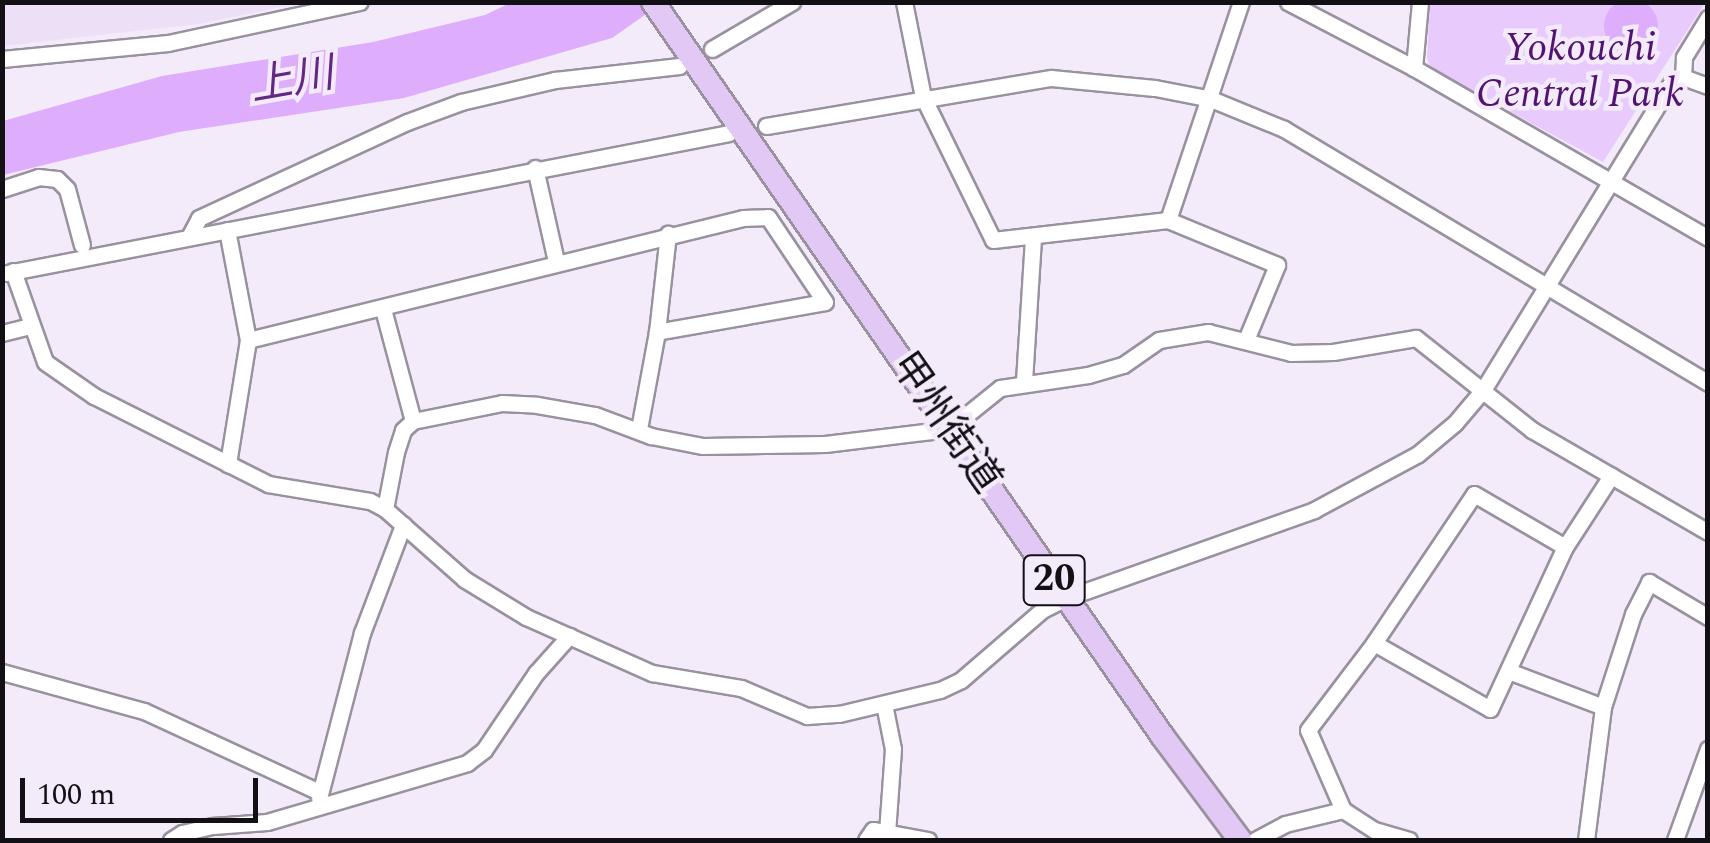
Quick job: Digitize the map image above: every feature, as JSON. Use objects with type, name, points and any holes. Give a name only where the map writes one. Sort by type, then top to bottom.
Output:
[{"type":"highway","name":"甲州街道","points":[[653,2],[1066,598],[1241,839]]},
{"type":"street","points":[[2,59],[168,43],[360,2]]},
{"type":"street","points":[[712,49],[792,2]]},
{"type":"street","points":[[904,2],[923,97],[993,240],[1168,220],[1277,265],[1246,340]]},
{"type":"street","points":[[1168,220],[1242,2]]},
{"type":"street","points":[[1288,2],[1414,68],[1708,238]]},
{"type":"street","points":[[1414,68],[1420,2]]},
{"type":"street","points":[[729,133],[8,272],[44,362],[56,374],[268,484],[370,501],[386,509],[464,579],[526,617],[652,673],[740,688],[808,716],[839,714],[961,680],[1042,610],[1066,598],[1314,510],[1418,454],[1455,422],[1483,390],[1664,92],[1683,77],[1684,57],[1708,18]]},
{"type":"street","points":[[189,236],[199,218],[407,122],[496,90],[679,66]]},
{"type":"street","points":[[1683,77],[1708,86]]},
{"type":"street","points":[[766,126],[1051,78],[1140,86],[1211,99],[1284,129],[1708,383]]},
{"type":"street","points":[[535,168],[556,261]]},
{"type":"street","points":[[2,189],[38,177],[57,179],[67,189],[82,244]]},
{"type":"street","points":[[248,340],[668,234],[768,217],[825,302],[657,332]]},
{"type":"street","points":[[227,230],[248,340],[228,464]]},
{"type":"street","points":[[639,429],[657,332],[668,234]]},
{"type":"street","points":[[1024,381],[1033,236]]},
{"type":"street","points":[[382,308],[413,421]]},
{"type":"street","points":[[2,333],[30,326]]},
{"type":"street","points":[[386,509],[396,452],[403,430],[413,421],[520,404],[594,415],[704,446],[793,447],[949,429],[1000,388],[1024,381],[1088,375],[1123,364],[1159,340],[1208,332],[1291,353],[1333,352],[1416,338],[1532,430],[1708,532]]},
{"type":"street","points":[[1374,643],[1490,709],[1565,547],[1610,476]]},
{"type":"street","points":[[1408,840],[1374,830],[1343,810],[1308,730],[1374,643],[1474,494],[1565,547]]},
{"type":"street","points":[[319,800],[362,632],[403,525]]},
{"type":"street","points":[[1586,840],[1602,707],[1633,614],[1649,582],[1708,618]]},
{"type":"street","points":[[172,840],[182,833],[213,826],[267,822],[319,800],[476,758],[536,673],[569,636]]},
{"type":"street","points":[[2,672],[144,711],[319,800]]},
{"type":"street","points":[[1510,672],[1602,707]]},
{"type":"street","points":[[884,704],[893,749],[886,832]]},
{"type":"street","points":[[1675,840],[1708,749]]},
{"type":"street","points":[[1241,839],[1343,810]]},
{"type":"street","points":[[866,840],[872,830],[928,840]]},
{"type":"shaded area","points":[[2,3],[300,3],[199,24],[3,46]]},
{"type":"green space","name":"Yokouchi Central Park","points":[[1430,3],[1705,3],[1603,162],[1431,69],[1427,58]]},
{"type":"water","points":[[1631,-1],[1650,7],[1658,26],[1650,45],[1631,53],[1612,45],[1604,26],[1612,7]]},
{"type":"water","name":"上川","points":[[510,3],[662,3],[612,38],[404,98],[179,132],[3,175],[3,121],[162,76],[373,42],[485,15]]}]
